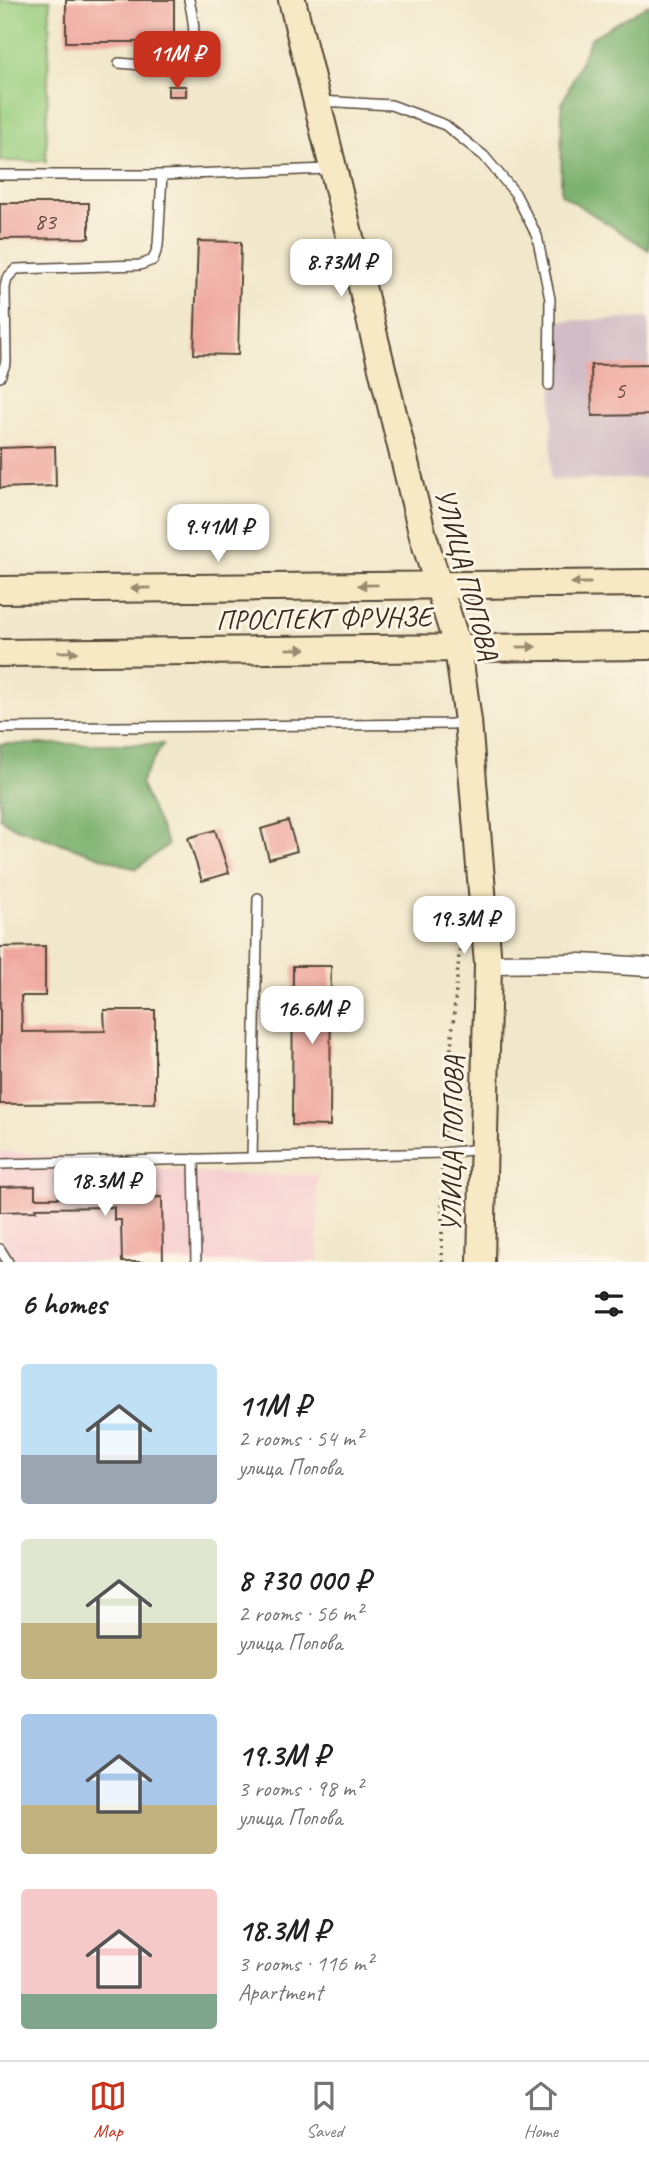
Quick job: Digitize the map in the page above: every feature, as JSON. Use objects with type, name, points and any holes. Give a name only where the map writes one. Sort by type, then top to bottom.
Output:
[{"type":"street","name":"УЛИЦА ПОПОВА","points":[[292,0],[423,537],[458,648],[468,721],[488,964],[481,1262]]},
{"type":"street","name":"ПРОСПЕКТ ФРУНЗЕ","points":[[0,590],[649,583]]},
{"type":"street","name":"ПРОСПЕКТ ФРУНЗЕ","points":[[0,653],[649,646]]},
{"type":"street","points":[[488,964],[581,963],[649,967]]},
{"type":"lane","points":[[119,63],[176,68],[190,52],[196,30],[189,0]]},
{"type":"lane","points":[[317,101],[391,105],[445,124],[484,156],[514,193],[537,236],[550,299],[548,385]]},
{"type":"lane","points":[[0,175],[162,175],[334,169]]},
{"type":"lane","points":[[0,377],[6,362],[7,278],[16,269],[140,265],[153,260],[158,246],[162,175]]},
{"type":"lane","points":[[0,727],[440,724],[468,721]]},
{"type":"lane","points":[[252,1158],[258,898]]},
{"type":"lane","points":[[0,1164],[442,1153],[482,1149]]},
{"type":"lane","points":[[194,1159],[196,1262]]},
{"type":"lane","points":[[0,1249],[8,1262]]},
{"type":"path","points":[[442,1262],[442,1153],[461,924]]},
{"type":"shaded area","points":[[649,318],[649,478],[550,480],[555,321]]},
{"type":"shaded area","points":[[0,1151],[210,1174],[317,1175],[318,1262],[0,1262]]},
{"type":"green space","points":[[0,0],[50,0],[46,161],[0,161]]},
{"type":"green space","points":[[649,4],[649,250],[561,194],[562,104],[591,38]]},
{"type":"green space","points":[[0,744],[163,744],[140,783],[168,845],[136,869],[16,828],[0,818]]},
{"type":"building","points":[[66,0],[174,0],[174,42],[66,42]]},
{"type":"building","points":[[168,86],[186,86],[186,96],[168,96]]},
{"type":"building","points":[[0,203],[89,203],[89,238],[0,239]]},
{"type":"building","points":[[198,241],[241,242],[238,355],[194,354]]},
{"type":"building","points":[[649,364],[649,415],[592,416],[591,365]]},
{"type":"building","points":[[55,446],[56,486],[0,488],[0,448]]},
{"type":"building","points":[[288,821],[297,851],[269,859],[261,829]]},
{"type":"building","points":[[215,830],[229,873],[202,881],[188,838]]},
{"type":"building","points":[[45,946],[45,996],[21,996],[22,1032],[105,1031],[104,1010],[155,1010],[155,1103],[0,1104],[0,947]]},
{"type":"building","points":[[293,966],[331,966],[330,1126],[292,1125]]},
{"type":"building","points":[[35,1186],[35,1198],[162,1197],[163,1262],[122,1262],[121,1220],[114,1220],[114,1207],[35,1208],[36,1211],[0,1212],[0,1187]]}]
